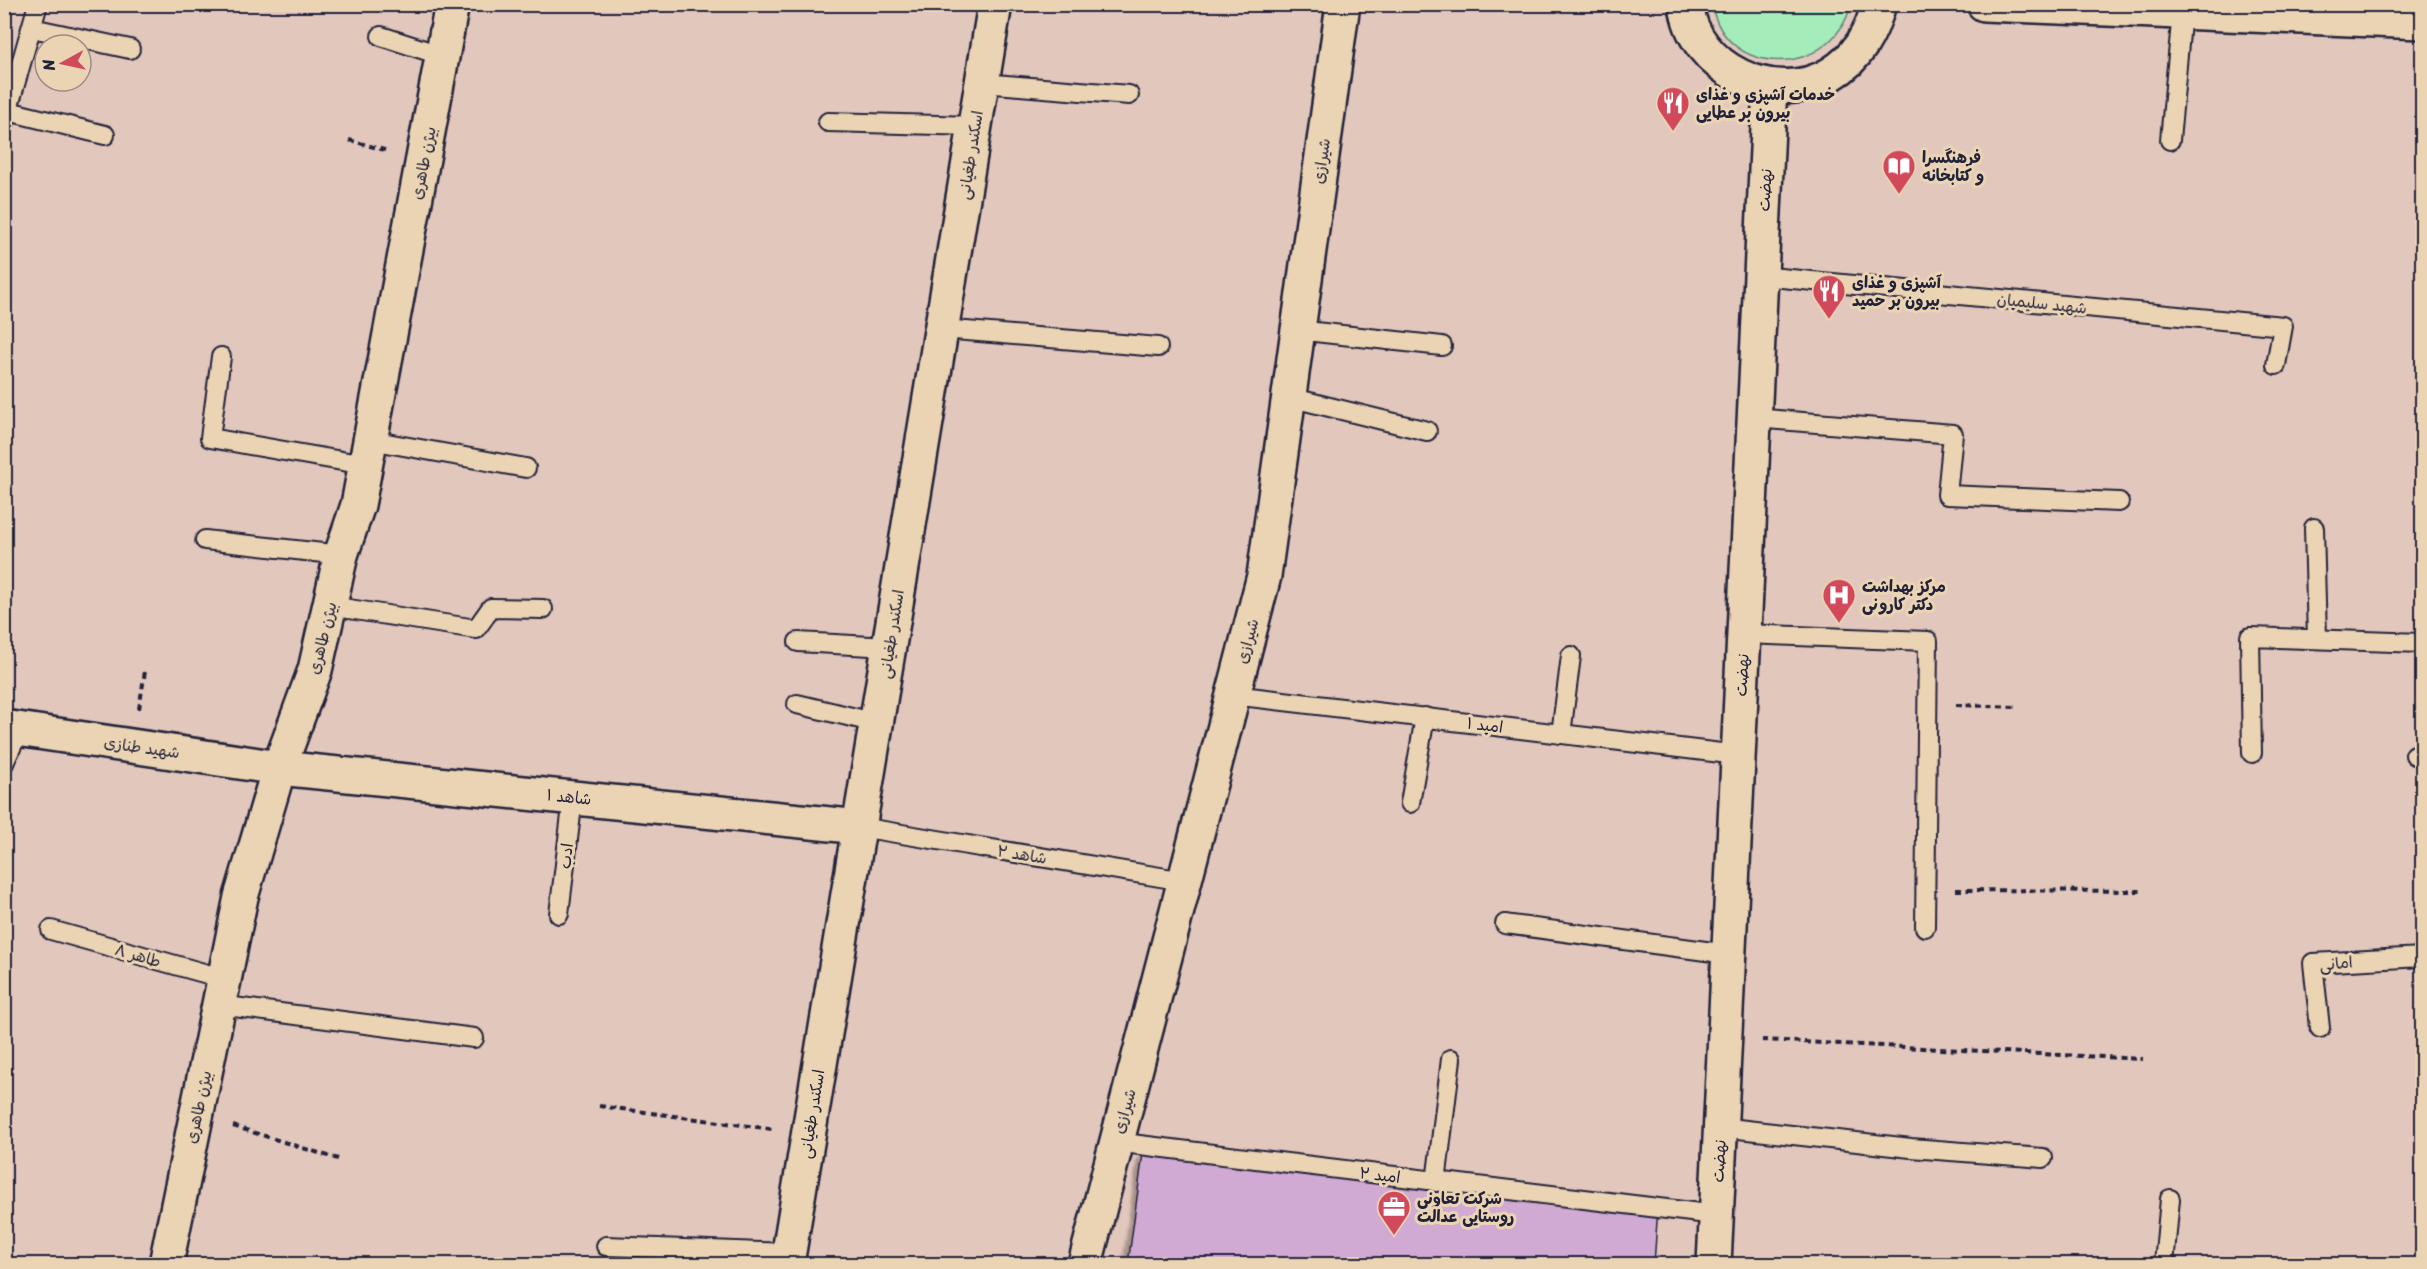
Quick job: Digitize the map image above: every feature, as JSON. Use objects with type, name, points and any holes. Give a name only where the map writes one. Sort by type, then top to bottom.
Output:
[{"type":"street","name":"بیژن طاهری","points":[[166,1264],[242,897],[279,768],[315,670],[341,555],[358,505],[452,4]]},
{"type":"street","name":"اسکندر طغیانی","points":[[788,1259],[995,4]]},
{"type":"street","name":"شیرازی","points":[[1085,1264],[1264,576],[1342,4]]},
{"type":"street","points":[[1686,4],[1687,15],[1699,41],[1718,63],[1742,78],[1770,86],[1801,86],[1830,75],[1855,56],[1872,30],[1879,4]]},
{"type":"street","points":[[1984,4],[2422,22]]},
{"type":"street","name":"نهضت","points":[[1714,1264],[1770,86]]},
{"type":"street","name":"شهید طنازی","points":[[12,728],[279,768]]},
{"type":"street","name":"شاهد ۱","points":[[279,768],[860,827]]},
{"type":"lane","points":[[38,4],[6,117],[105,135]]},
{"type":"lane","points":[[2170,140],[2182,12]]},
{"type":"lane","points":[[32,28],[130,49]]},
{"type":"lane","points":[[381,36],[443,56]]},
{"type":"lane","points":[[982,83],[1129,95]]},
{"type":"lane","points":[[828,122],[975,126]]},
{"type":"lane","name":"شهید سلیمیان","points":[[1761,276],[2283,326],[2276,365]]},
{"type":"lane","points":[[942,329],[1158,346]]},
{"type":"lane","points":[[1297,330],[1442,346]]},
{"type":"lane","points":[[221,357],[210,438],[526,468]]},
{"type":"lane","points":[[1288,397],[1427,431]]},
{"type":"lane","points":[[1754,418],[1953,434],[1947,495],[2119,502]]},
{"type":"lane","points":[[2314,528],[2317,639]]},
{"type":"lane","points":[[205,540],[341,555]]},
{"type":"lane","points":[[330,606],[476,629],[491,608],[543,609]]},
{"type":"lane","points":[[1744,634],[1928,641],[1925,927]]},
{"type":"lane","points":[[2252,753],[2250,637],[2422,643]]},
{"type":"lane","points":[[798,642],[889,647]]},
{"type":"lane","points":[[1561,734],[1571,656]]},
{"type":"lane","name":"امید ۱","points":[[1233,695],[1738,755]]},
{"type":"lane","points":[[797,704],[877,723]]},
{"type":"lane","points":[[1410,803],[1425,717]]},
{"type":"lane","points":[[4,763],[12,728]]},
{"type":"lane","name":"ادب","points":[[559,914],[573,798]]},
{"type":"lane","name":"شاهد ۲","points":[[860,827],[1184,881]]},
{"type":"lane","points":[[1505,924],[1728,954]]},
{"type":"lane","name":"طاهر ۸","points":[[51,930],[222,992],[474,1038]]},
{"type":"lane","name":"امانی","points":[[2320,1028],[2313,963],[2422,957]]},
{"type":"lane","points":[[1436,1182],[1451,1059]]},
{"type":"lane","points":[[1720,1127],[1911,1148],[2043,1158]]},
{"type":"lane","name":"امید ۲","points":[[1115,1142],[1716,1215]]},
{"type":"lane","points":[[2164,1264],[2170,1199]]},
{"type":"lane","points":[[606,1246],[788,1259]]},
{"type":"path","points":[[1928,704],[2018,707]]},
{"type":"path","points":[[1925,889],[2141,891]]},
{"type":"path","points":[[1724,1038],[2142,1059]]},
{"type":"path","points":[[599,1106],[808,1134]]},
{"type":"path","points":[[197,1115],[338,1159]]},
{"type":"green space","points":[[1712,4],[1851,5],[1840,29],[1823,47],[1802,57],[1779,60],[1756,57],[1736,47],[1721,29]]},
{"type":"building","name":"شرکت تعاونی روستایی عدالت","points":[[1143,1153],[1658,1207],[1654,1264],[1128,1264]]},
{"type":"place","name":"خدمات آشپزی و غذای بیرون بر عطایی","points":[[1673,132]]},
{"type":"place","name":"فرهنگسرا و کتابخانه","points":[[1899,195]]},
{"type":"place","name":"آشپزی و غذای بیرون بر حمید","points":[[1829,320]]},
{"type":"place","name":"مرکز بهداشت دکتر کارونی","points":[[1839,624]]},
{"type":"place","name":"شرکت تعاونی روستایی عدالت","points":[[1394,1236]]}]
